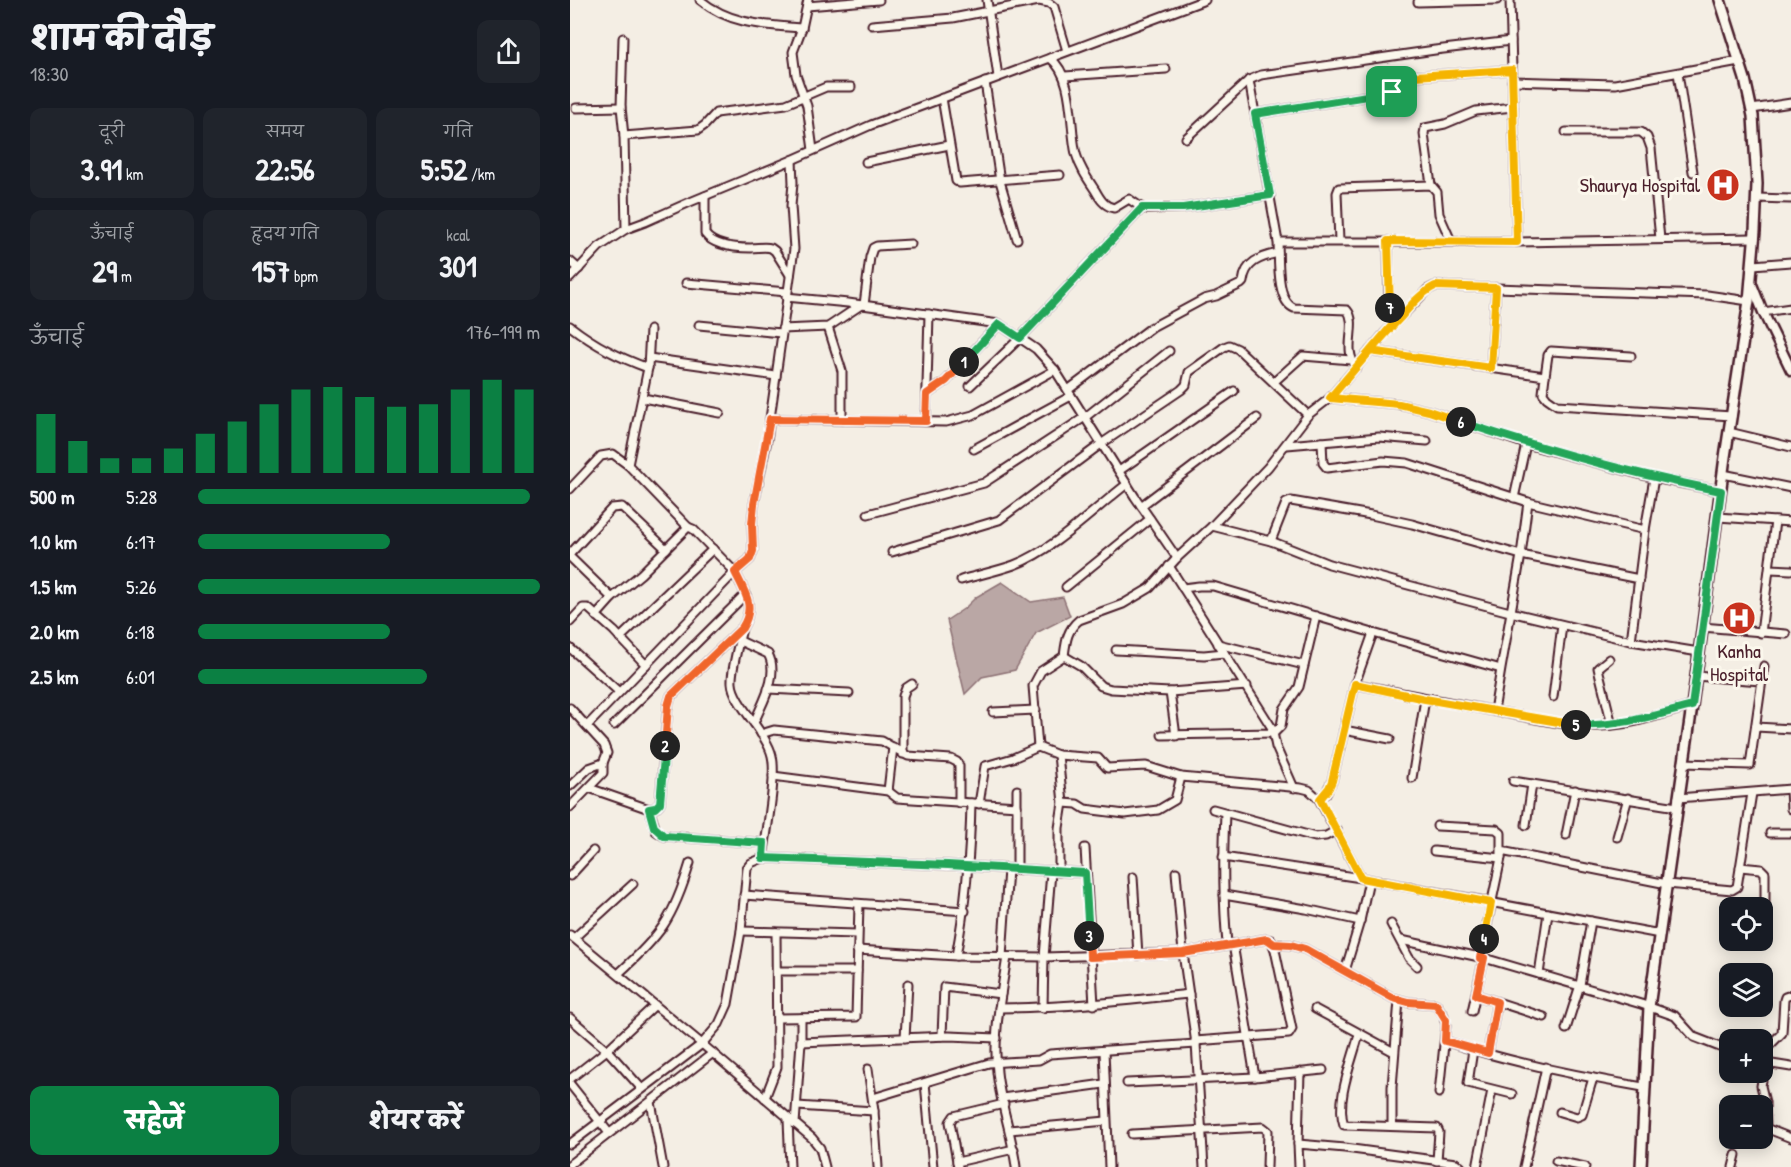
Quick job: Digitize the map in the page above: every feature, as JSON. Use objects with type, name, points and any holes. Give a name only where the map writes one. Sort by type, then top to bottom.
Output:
[{"type":"main road","points":[[1641,1167],[1643,1087],[1649,1007],[1749,301],[1755,238],[1757,198],[1752,109],[1720,0]]},
{"type":"street","points":[[700,0],[740,22],[802,28]]},
{"type":"street","points":[[813,150],[804,96],[796,75],[793,52],[802,28],[807,3],[879,0]]},
{"type":"street","points":[[987,0],[998,77]]},
{"type":"street","points":[[570,278],[599,247],[626,228],[645,222],[871,125],[1206,0]]},
{"type":"street","points":[[1418,2],[1497,0]]},
{"type":"street","points":[[1510,0],[1517,242]]},
{"type":"street","points":[[872,25],[953,18],[1039,1],[1049,3],[1054,7],[1067,51]]},
{"type":"street","points":[[623,38],[621,107],[624,136],[626,228]]},
{"type":"street","points":[[1186,138],[1249,80],[1262,75],[1435,50],[1511,42]]},
{"type":"street","points":[[1050,58],[1057,63],[1065,76],[1076,153],[1083,172],[1104,204],[1114,208],[1129,199],[1142,208],[1183,208],[1270,195]]},
{"type":"street","points":[[1512,81],[1615,84],[1739,61]]},
{"type":"street","points":[[1065,76],[1166,69]]},
{"type":"street","points":[[1255,114],[1392,92],[1395,78],[1399,77],[1512,70]]},
{"type":"street","points":[[1678,73],[1693,172]]},
{"type":"street","points":[[1249,80],[1278,242],[1282,296],[1290,306],[1341,308],[1350,312],[1349,350],[1351,360],[1357,367]]},
{"type":"street","points":[[985,82],[1000,181],[1017,240]]},
{"type":"street","points":[[624,136],[698,129],[716,113],[786,104],[826,87],[851,87]]},
{"type":"street","points":[[942,98],[956,181],[967,184],[1060,175]]},
{"type":"street","points":[[1752,109],[1791,103]]},
{"type":"street","points":[[576,108],[621,107]]},
{"type":"street","points":[[1451,241],[1439,214],[1437,192],[1431,185],[1425,128],[1445,124],[1476,111],[1513,107]]},
{"type":"street","points":[[1566,132],[1641,132],[1647,138],[1651,148],[1660,239]]},
{"type":"street","points":[[866,162],[949,145]]},
{"type":"street","points":[[587,726],[618,691],[750,559],[753,551],[754,504],[770,419],[794,249],[791,206],[792,160]]},
{"type":"street","points":[[1339,242],[1339,188],[1431,185]]},
{"type":"street","points":[[705,196],[706,237],[731,246],[771,248],[790,275]]},
{"type":"street","points":[[1757,198],[1791,199]]},
{"type":"street","points":[[970,386],[1020,338],[1142,208]]},
{"type":"street","points":[[1278,242],[1517,242],[1755,238]]},
{"type":"street","points":[[1388,241],[1389,297],[1394,323]]},
{"type":"street","points":[[699,325],[781,331],[828,327],[863,305],[873,248],[911,244]]},
{"type":"street","points":[[974,449],[1069,393],[1152,327],[1204,299],[1241,284],[1249,265],[1264,256],[1278,253]]},
{"type":"street","points":[[570,261],[579,269]]},
{"type":"street","points":[[1753,265],[1791,262]]},
{"type":"street","points":[[1751,282],[1762,312],[1791,370]]},
{"type":"street","points":[[687,283],[787,294],[999,324],[1036,349],[1055,370],[1141,506],[1177,558]]},
{"type":"street","points":[[1064,656],[1067,636],[1078,620],[1138,597],[1150,588],[1177,558],[1212,526],[1287,445],[1308,415],[1330,398],[1421,294],[1435,286],[1707,296],[1749,301]]},
{"type":"street","points":[[1491,368],[1496,288]]},
{"type":"street","points":[[1762,312],[1791,308]]},
{"type":"street","points":[[926,421],[929,314]]},
{"type":"street","points":[[927,394],[946,381],[999,324]]},
{"type":"street","points":[[570,326],[590,342],[613,355],[648,368]]},
{"type":"street","points":[[828,327],[842,371],[842,420]]},
{"type":"street","points":[[628,465],[650,358],[650,330]]},
{"type":"street","points":[[892,552],[999,520],[1101,444],[1181,390],[1186,385],[1189,372],[1229,345],[1238,349],[1308,415]]},
{"type":"street","points":[[868,514],[984,483],[1085,417],[1169,351]]},
{"type":"street","points":[[1370,351],[1545,376]]},
{"type":"street","points":[[1631,356],[1551,351],[1548,355],[1543,393],[1557,405],[1732,416]]},
{"type":"street","points":[[1274,382],[1303,356],[1351,360]]},
{"type":"street","points":[[650,358],[776,376]]},
{"type":"street","points":[[770,419],[946,422],[973,415],[1055,370]]},
{"type":"street","points":[[1119,471],[1234,391]]},
{"type":"street","points":[[643,398],[720,413]]},
{"type":"street","points":[[1330,398],[1399,404],[1429,411],[1526,444],[1654,478],[1721,491]]},
{"type":"street","points":[[1141,506],[1257,418]]},
{"type":"street","points":[[1729,432],[1791,447]]},
{"type":"street","points":[[1287,445],[1379,437],[1427,441]]},
{"type":"street","points":[[1322,442],[1323,463],[1327,468],[1383,461],[1407,464],[1528,502],[1646,530]]},
{"type":"street","points":[[1514,498],[1526,444]]},
{"type":"street","points":[[571,484],[601,456],[613,454],[628,465],[735,572],[746,594],[749,609],[747,620],[742,628],[671,696],[668,706],[660,803],[655,808],[649,809],[589,788]]},
{"type":"street","points":[[1723,474],[1791,488]]},
{"type":"street","points":[[1631,640],[1654,478]]},
{"type":"street","points":[[961,580],[1015,565],[1035,555],[1127,484]]},
{"type":"street","points":[[1271,542],[1286,503],[1291,501],[1371,514],[1521,555],[1639,579]]},
{"type":"street","points":[[1494,711],[1528,502]]},
{"type":"street","points":[[612,598],[570,555],[612,508],[622,507],[666,549]]},
{"type":"street","points":[[1718,517],[1791,522]]},
{"type":"street","points":[[1066,587],[1150,519]]},
{"type":"street","points":[[1761,633],[1775,521]]},
{"type":"street","points":[[1212,526],[1271,542],[1329,564],[1510,612],[1631,640],[1699,652]]},
{"type":"street","points":[[596,616],[612,598],[641,574],[688,527]]},
{"type":"street","points":[[620,638],[713,549]]},
{"type":"street","points":[[1169,566],[1274,733],[1276,747],[1294,788]]},
{"type":"street","points":[[1770,569],[1791,570]]},
{"type":"street","points":[[1183,588],[1213,586],[1501,669]]},
{"type":"street","points":[[614,725],[746,594]]},
{"type":"street","points":[[570,622],[583,608],[588,608],[646,665]]},
{"type":"street","points":[[1162,735],[1274,733],[1281,726],[1284,709],[1299,687],[1316,616]]},
{"type":"street","points":[[1553,697],[1562,625]]},
{"type":"street","points":[[1702,627],[1785,634]]},
{"type":"street","points":[[742,628],[732,683],[735,693],[761,734],[772,758],[773,776],[763,858]]},
{"type":"street","points":[[1320,799],[1329,788],[1355,684],[1373,633]]},
{"type":"street","points":[[740,641],[768,654],[773,666],[768,689],[754,723]]},
{"type":"street","points":[[1218,644],[1304,665]]},
{"type":"street","points":[[570,648],[618,691]]},
{"type":"street","points":[[1116,650],[1204,655],[1224,653]]},
{"type":"street","points":[[1064,656],[1081,666],[1101,686],[1111,689],[1170,692],[1246,686]]},
{"type":"street","points":[[1038,747],[1033,686],[1041,670],[1064,656]]},
{"type":"street","points":[[1609,659],[1598,668],[1612,725]]},
{"type":"street","points":[[1683,763],[1750,765],[1764,666]]},
{"type":"street","points":[[1695,676],[1761,681]]},
{"type":"street","points":[[903,754],[903,696],[906,688],[912,684]]},
{"type":"street","points":[[1355,684],[1425,699],[1573,724],[1612,725],[1692,706]]},
{"type":"street","points":[[768,689],[849,693]]},
{"type":"street","points":[[1170,692],[1176,736]]},
{"type":"street","points":[[1412,778],[1425,699]]},
{"type":"street","points":[[570,708],[604,745],[607,753],[603,763],[603,773],[570,807]]},
{"type":"street","points":[[993,712],[1036,710]]},
{"type":"street","points":[[1756,727],[1791,729]]},
{"type":"street","points":[[761,734],[774,730],[882,741],[903,754],[951,759],[959,766],[959,803]]},
{"type":"street","points":[[1344,730],[1390,739]]},
{"type":"street","points":[[888,790],[893,747]]},
{"type":"street","points":[[956,956],[965,911],[975,804],[985,766],[1013,758],[1038,747],[1058,756],[1098,758],[1107,768],[1146,766],[1181,777],[1309,790],[1320,799],[1361,878]]},
{"type":"street","points":[[1043,1008],[1044,957],[1063,803],[1058,756]]},
{"type":"street","points":[[571,784],[589,768],[603,763]]},
{"type":"street","points":[[773,776],[888,790],[897,798],[1017,806]]},
{"type":"street","points":[[1063,803],[1118,814],[1158,810],[1175,800],[1181,777]]},
{"type":"street","points":[[1514,781],[1678,803],[1790,789],[1791,808]]},
{"type":"street","points":[[1526,825],[1532,784]]},
{"type":"street","points":[[1017,790],[1017,870]]},
{"type":"street","points":[[1566,835],[1575,790]]},
{"type":"street","points":[[1434,851],[1501,854],[1667,884],[1736,890],[1752,793]]},
{"type":"street","points":[[1617,837],[1628,798]]},
{"type":"street","points":[[649,809],[654,827],[664,836],[764,843]]},
{"type":"street","points":[[1213,809],[1315,837],[1326,836],[1337,830]]},
{"type":"street","points":[[1225,813],[1224,895],[1230,944],[1250,1036],[1255,1077]]},
{"type":"street","points":[[1437,826],[1499,830],[1501,833],[1501,854],[1472,1011]]},
{"type":"street","points":[[1770,833],[1791,833]]},
{"type":"street","points":[[1085,848],[1094,1005]]},
{"type":"street","points":[[570,876],[593,851]]},
{"type":"street","points":[[1223,857],[1361,878],[1660,934]]},
{"type":"street","points":[[570,1144],[702,1044],[719,1024],[728,1004],[741,931],[745,875],[749,864],[763,858],[1085,873]]},
{"type":"street","points":[[618,974],[647,948],[664,927],[675,907],[690,863]]},
{"type":"street","points":[[1740,867],[1761,869],[1765,873],[1765,897]]},
{"type":"street","points":[[1008,869],[996,1062],[1016,1167]]},
{"type":"street","points":[[1176,872],[1183,953],[1196,1042],[1204,1167]]},
{"type":"street","points":[[1133,877],[1138,955]]},
{"type":"street","points":[[1345,971],[1369,880]]},
{"type":"street","points":[[633,884],[572,936],[791,1121],[820,1148],[825,1167]]},
{"type":"street","points":[[744,895],[965,911]]},
{"type":"street","points":[[1224,895],[1360,921]]},
{"type":"street","points":[[777,1018],[856,1017],[859,904]]},
{"type":"street","points":[[1539,974],[1548,914]]},
{"type":"street","points":[[1566,1029],[1580,985],[1591,921]]},
{"type":"street","points":[[1391,924],[1409,958],[1417,966]]},
{"type":"street","points":[[741,931],[857,934]]},
{"type":"street","points":[[765,1098],[777,1067],[776,932]]},
{"type":"street","points":[[857,951],[956,956],[1090,957],[1183,953],[1267,939],[1274,944],[1299,946],[1399,1000],[1436,1004],[1446,1020],[1439,1093]]},
{"type":"street","points":[[1401,940],[1482,958],[1649,1007],[1675,1016],[1690,1034],[1719,1047]]},
{"type":"street","points":[[873,1098],[996,1062],[1039,1060],[1050,1054],[1104,1051],[1291,1032],[1274,944]]},
{"type":"street","points":[[777,970],[856,971]]},
{"type":"street","points":[[905,1038],[908,984]]},
{"type":"street","points":[[942,1036],[944,987],[1001,994]]},
{"type":"street","points":[[999,1008],[1094,1005],[1189,994]]},
{"type":"street","points":[[1476,995],[1544,1017]]},
{"type":"street","points":[[1773,1042],[1782,1033],[1784,1000],[1785,997],[1791,995]]},
{"type":"street","points":[[1392,1126],[1394,1052],[1399,1000]]},
{"type":"street","points":[[1488,1053],[1497,1002]]},
{"type":"street","points":[[570,1079],[607,1050],[655,1005]]},
{"type":"street","points":[[1315,1009],[1394,1052]]},
{"type":"street","points":[[570,1018],[607,1050],[642,1089]]},
{"type":"street","points":[[787,1167],[791,1121],[797,1106],[801,1018]]},
{"type":"street","points":[[1359,1034],[1343,1094],[1342,1122],[1346,1126],[1437,1128],[1439,1132],[1437,1161]]},
{"type":"street","points":[[801,1042],[942,1036],[997,1038]]},
{"type":"street","points":[[1445,1041],[1473,1050],[1593,1078],[1643,1087]]},
{"type":"street","points":[[1473,1050],[1468,1083],[1512,1094]]},
{"type":"street","points":[[1104,1051],[1109,1167]]},
{"type":"street","points":[[570,1164],[713,1053]]},
{"type":"street","points":[[1773,1064],[1791,1067]]},
{"type":"street","points":[[1524,1167],[1546,1067]]},
{"type":"street","points":[[868,1069],[873,1098],[878,1167]]},
{"type":"street","points":[[1127,1083],[1255,1077],[1323,1070]]},
{"type":"street","points":[[1299,1167],[1300,1072]]},
{"type":"street","points":[[1560,1112],[1577,1117],[1582,1115],[1593,1078]]},
{"type":"street","points":[[925,1083],[933,1167]]},
{"type":"street","points":[[1761,1083],[1766,1126],[1768,1129],[1791,1137]]},
{"type":"street","points":[[570,1084],[609,1133]]},
{"type":"street","points":[[1014,1149],[958,1165],[951,1119],[954,1116],[1003,1101],[1104,1084]]},
{"type":"street","points":[[1477,1167],[1492,1090]]},
{"type":"street","points":[[651,1102],[661,1166]]},
{"type":"street","points":[[797,1106],[874,1110]]},
{"type":"street","points":[[1010,1130],[1106,1121]]},
{"type":"street","points":[[1132,1134],[1266,1128],[1268,1131],[1267,1167]]},
{"type":"street","points":[[1298,1144],[1456,1163],[1461,1167]]},
{"type":"street","points":[[1733,1167],[1736,1155]]},
{"type":"street","points":[[1556,1161],[1585,1167]]},
{"type":"shaded area","points":[[1002,582],[1031,602],[1063,597],[1070,616],[1036,633],[1015,670],[982,677],[965,694],[947,620],[976,597]]},
{"type":"place","name":"Shaurya Hospital","points":[[1723,185]]},
{"type":"place","name":"Kanha Hospital","points":[[1739,618]]},
{"type":"route","points":[[1392,92],[1255,114],[1270,195],[1183,208],[1142,208],[1020,338],[999,324],[940,387],[927,394],[926,421],[770,419],[754,504],[753,551],[750,559],[735,572],[748,598],[747,620],[742,628],[671,696],[668,706],[660,803],[655,808],[649,809],[656,831],[664,836],[764,843],[763,858],[1085,873],[1090,957],[1183,953],[1267,939],[1274,944],[1299,946],[1393,998],[1408,1002],[1436,1004],[1446,1020],[1445,1041],[1488,1053],[1497,1002],[1476,995],[1484,958],[1480,958],[1491,903],[1361,878],[1320,799],[1332,781],[1355,684],[1425,699],[1589,726],[1620,724],[1692,706],[1721,491],[1654,478],[1526,444],[1429,411],[1399,404],[1330,398],[1385,333],[1394,323],[1421,294],[1435,286],[1496,288],[1491,368],[1370,351],[1394,323],[1389,297],[1388,241],[1517,242],[1512,70],[1399,77],[1395,78],[1392,92]]}]
